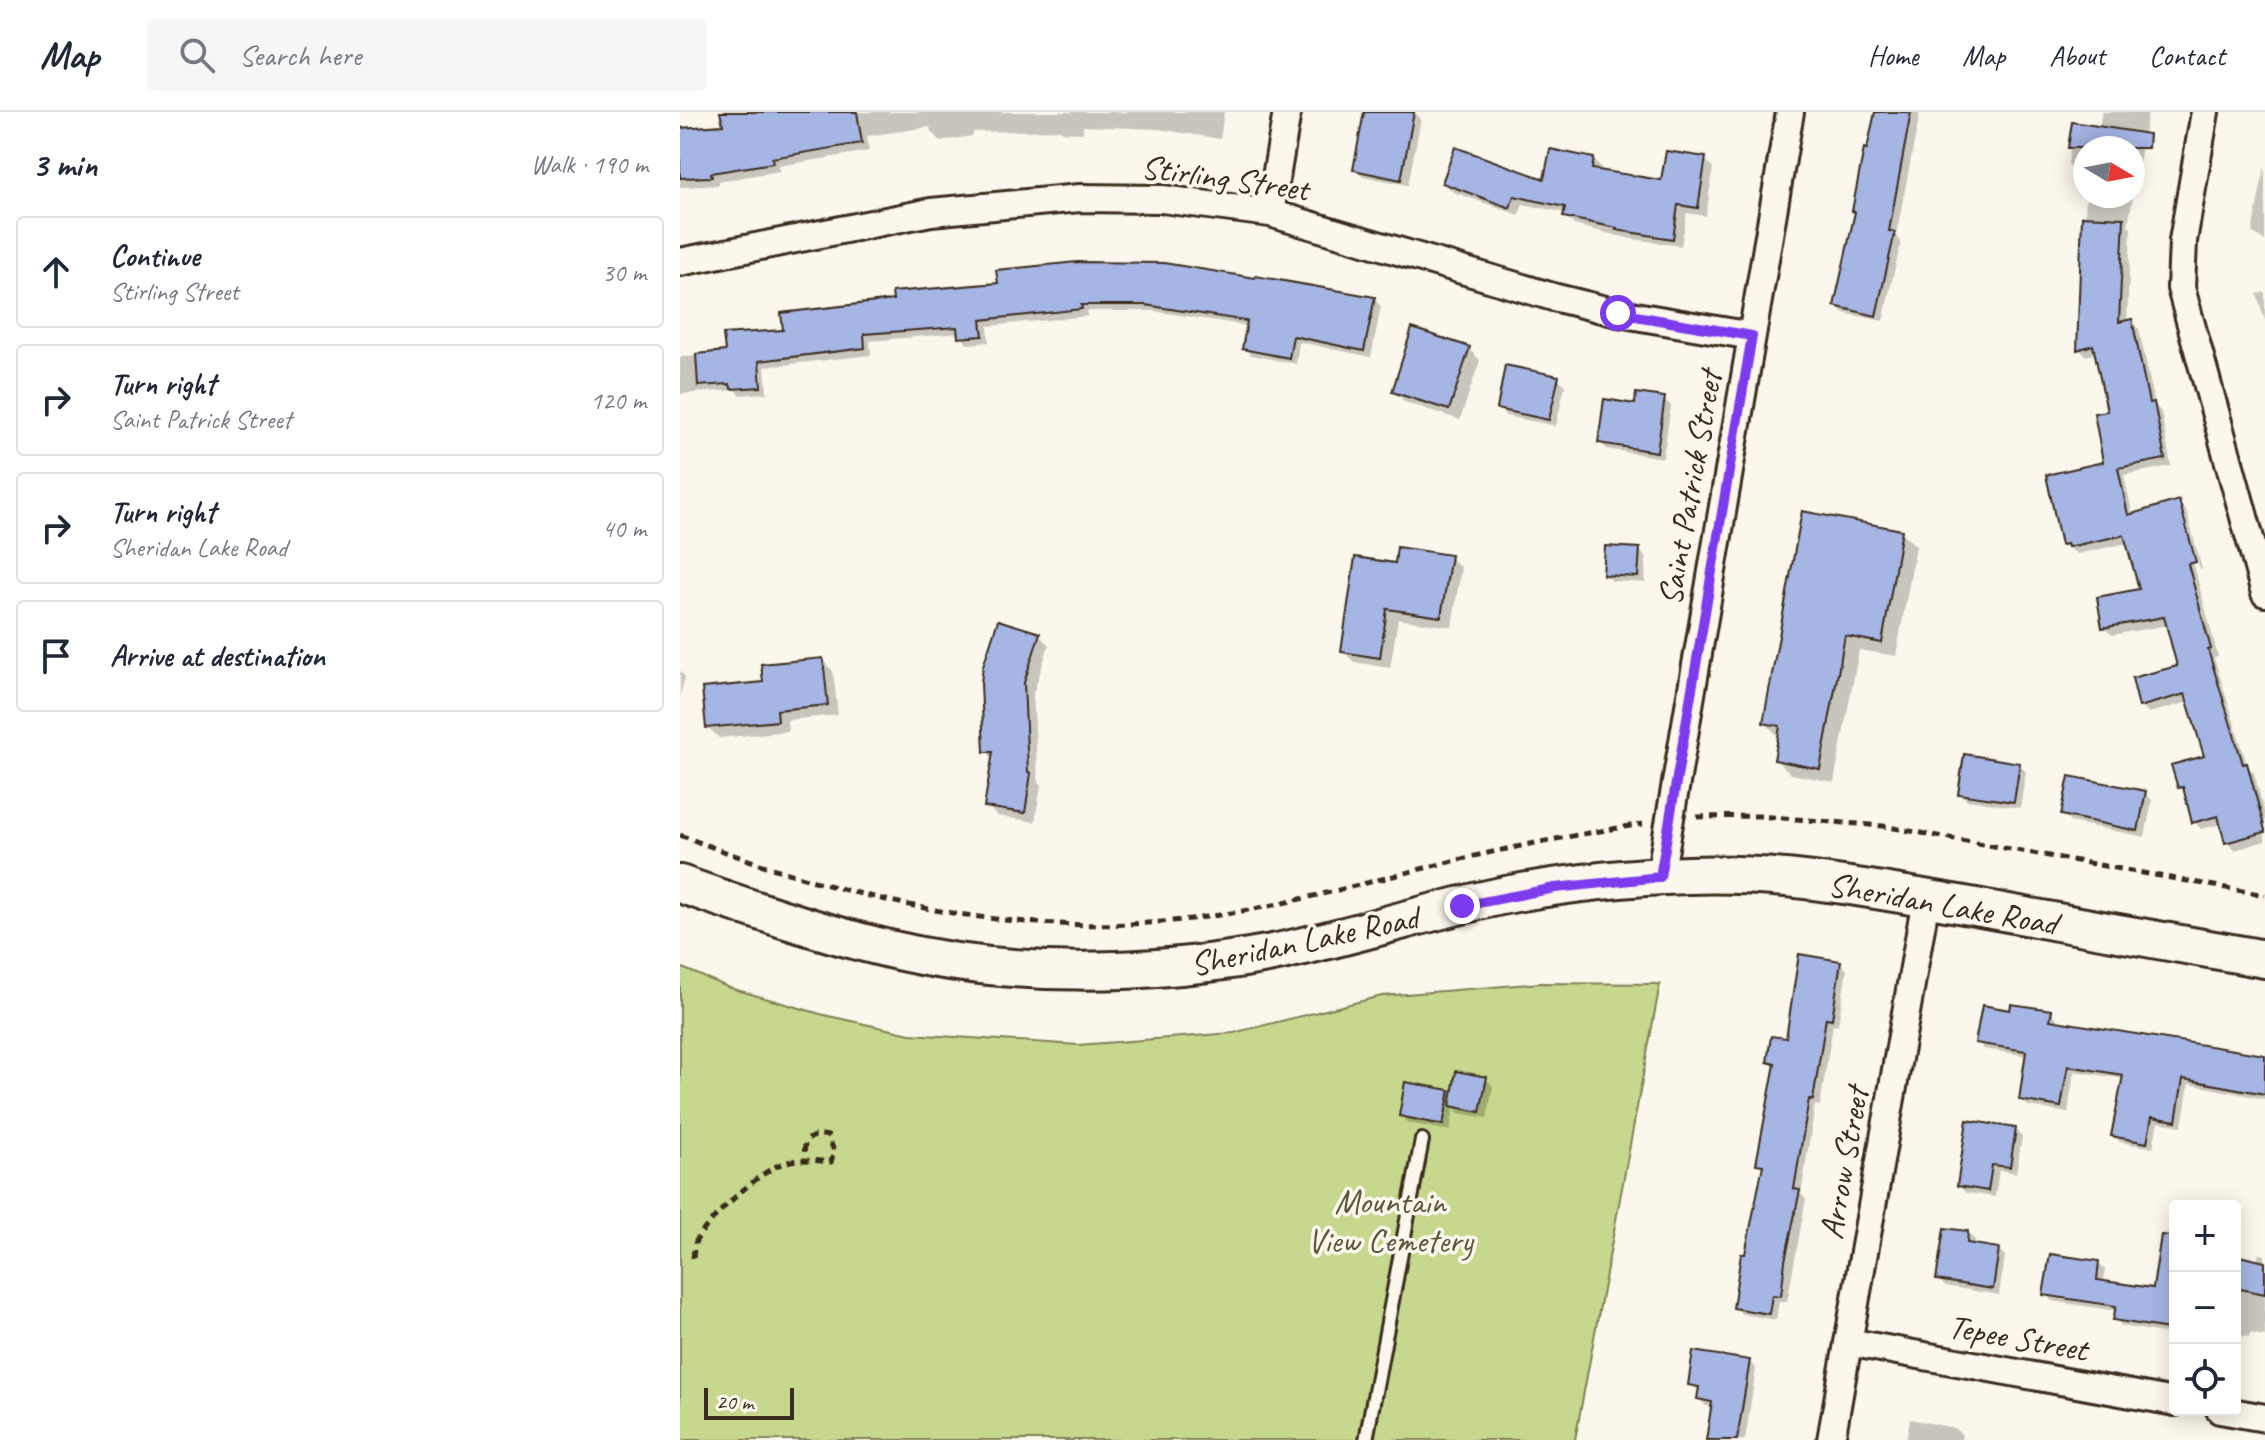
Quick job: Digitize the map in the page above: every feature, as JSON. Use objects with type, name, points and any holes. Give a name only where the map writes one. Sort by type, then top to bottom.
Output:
[{"type":"main road","name":"Sheridan Lake Road","points":[[680,884],[789,922],[892,950],[987,965],[1167,968],[1310,945],[1511,894],[1715,874],[1775,877],[1871,889],[2265,959]]},
{"type":"street","points":[[1270,213],[1287,112]]},
{"type":"street","name":"Saint Patrick Street","points":[[1660,877],[1790,112]]},
{"type":"street","points":[[2205,112],[2183,241],[2181,288],[2265,593]]},
{"type":"street","name":"Stirling Street","points":[[680,262],[931,212],[1080,198],[1162,199],[1270,213],[1553,297],[1618,313],[1752,336]]},
{"type":"street","name":"Arrow Street","points":[[1831,1440],[1926,899]]},
{"type":"street","name":"Tepee Street","points":[[1848,1342],[2169,1401]]},
{"type":"street","points":[[2241,1414],[2265,1418]]},
{"type":"lane","points":[[1366,1440],[1422,1140]]},
{"type":"path","points":[[693,1258],[696,1241],[730,1202],[762,1174],[784,1162],[804,1159],[831,1162],[834,1151],[828,1136],[811,1136],[805,1142],[804,1159]]},
{"type":"green space","name":"Mountain View Cemetery","points":[[680,967],[730,988],[824,1015],[910,1034],[1078,1045],[1233,1033],[1382,996],[1541,983],[1660,984],[1575,1440],[680,1440]]},
{"type":"building","points":[[720,112],[857,112],[862,143],[772,158],[773,163],[711,173],[712,177],[680,178],[680,128],[723,125]]},
{"type":"building","points":[[1364,112],[1414,112],[1401,180],[1353,170]]},
{"type":"building","points":[[1875,112],[1911,112],[1889,231],[1895,232],[1876,316],[1834,306],[1855,212],[1852,211],[1864,148],[1867,149]]},
{"type":"building","points":[[2072,122],[2149,134],[2148,148],[2145,148],[2145,136],[2073,136],[2073,148],[2068,148]]},
{"type":"building","points":[[1455,147],[1544,179],[1550,149],[1594,158],[1592,169],[1661,180],[1666,151],[1706,157],[1698,208],[1678,205],[1673,239],[1563,217],[1565,207],[1514,196],[1510,208],[1442,183]]},
{"type":"building","points":[[2082,216],[2124,218],[2119,322],[2132,319],[2149,403],[2154,402],[2165,459],[2118,468],[2128,515],[2179,500],[2196,562],[2188,564],[2211,649],[2208,650],[2243,764],[2247,763],[2265,830],[2225,843],[2218,816],[2192,823],[2183,787],[2178,788],[2171,765],[2204,756],[2185,694],[2139,707],[2132,678],[2177,666],[2164,617],[2102,628],[2097,597],[2139,589],[2124,535],[2068,547],[2067,544],[2061,545],[2046,475],[2103,462],[2094,413],[2107,411],[2093,345],[2077,350]]},
{"type":"building","points":[[1077,262],[1164,263],[1375,297],[1364,351],[1293,336],[1289,358],[1242,349],[1247,321],[1145,305],[1081,305],[1082,309],[981,320],[983,336],[958,338],[957,327],[864,334],[865,348],[759,361],[761,387],[731,389],[730,384],[698,386],[696,354],[725,351],[723,334],[783,330],[781,313],[893,300],[892,292],[998,283],[996,270]]},
{"type":"building","points":[[1412,328],[1470,347],[1449,410],[1392,392]]},
{"type":"building","points":[[1505,365],[1559,376],[1549,420],[1497,409]]},
{"type":"building","points":[[1636,393],[1665,397],[1657,452],[1598,443],[1604,399],[1635,404]]},
{"type":"building","points":[[1802,511],[1902,530],[1882,643],[1845,636],[1820,769],[1774,760],[1780,726],[1763,723]]},
{"type":"building","points":[[1605,546],[1640,548],[1638,577],[1603,575]]},
{"type":"building","points":[[1397,547],[1451,555],[1441,617],[1387,609],[1380,658],[1341,652],[1355,557],[1395,563]]},
{"type":"building","points":[[998,620],[1040,633],[1024,683],[1028,772],[1031,773],[1025,813],[984,807],[993,752],[984,752],[981,683],[983,666]]},
{"type":"building","points":[[823,658],[828,705],[777,710],[778,721],[706,728],[702,688],[763,682],[761,664]]},
{"type":"building","points":[[1964,754],[2020,763],[2014,802],[1958,794]]},
{"type":"building","points":[[2069,776],[2146,791],[2138,831],[2061,815]]},
{"type":"building","points":[[1799,954],[1841,961],[1832,1019],[1826,1018],[1813,1100],[1809,1099],[1794,1189],[1800,1190],[1781,1296],[1772,1295],[1769,1314],[1733,1308],[1741,1254],[1745,1254],[1763,1165],[1756,1164],[1775,1064],[1767,1062],[1771,1036],[1786,1038]]},
{"type":"building","points":[[2011,1004],[2052,1010],[2050,1020],[2265,1055],[2265,1094],[2183,1079],[2176,1121],[2152,1117],[2147,1143],[2111,1136],[2123,1075],[2068,1066],[2061,1107],[2019,1100],[2026,1051],[1975,1043],[1982,1005],[2010,1010]]},
{"type":"building","points":[[1456,1071],[1487,1077],[1480,1112],[1450,1106]]},
{"type":"building","points":[[1405,1082],[1450,1090],[1443,1125],[1399,1116]]},
{"type":"building","points":[[1967,1120],[2016,1128],[2010,1167],[1992,1165],[1988,1191],[1957,1186]]},
{"type":"building","points":[[1944,1228],[1968,1231],[1967,1243],[1999,1248],[1993,1289],[1936,1280]]},
{"type":"building","points":[[2161,1235],[2169,1236],[2169,1329],[2113,1320],[2116,1306],[2043,1295],[2050,1254],[2099,1261],[2097,1280],[2153,1288]]},
{"type":"building","points":[[2241,1256],[2265,1262],[2265,1294],[2241,1289]]},
{"type":"building","points":[[1693,1351],[1750,1360],[1737,1440],[1706,1440],[1712,1402],[1697,1399],[1699,1387],[1688,1385]]},
{"type":"route","points":[[1462,906],[1511,894],[1660,877],[1752,336],[1618,313]]}]
